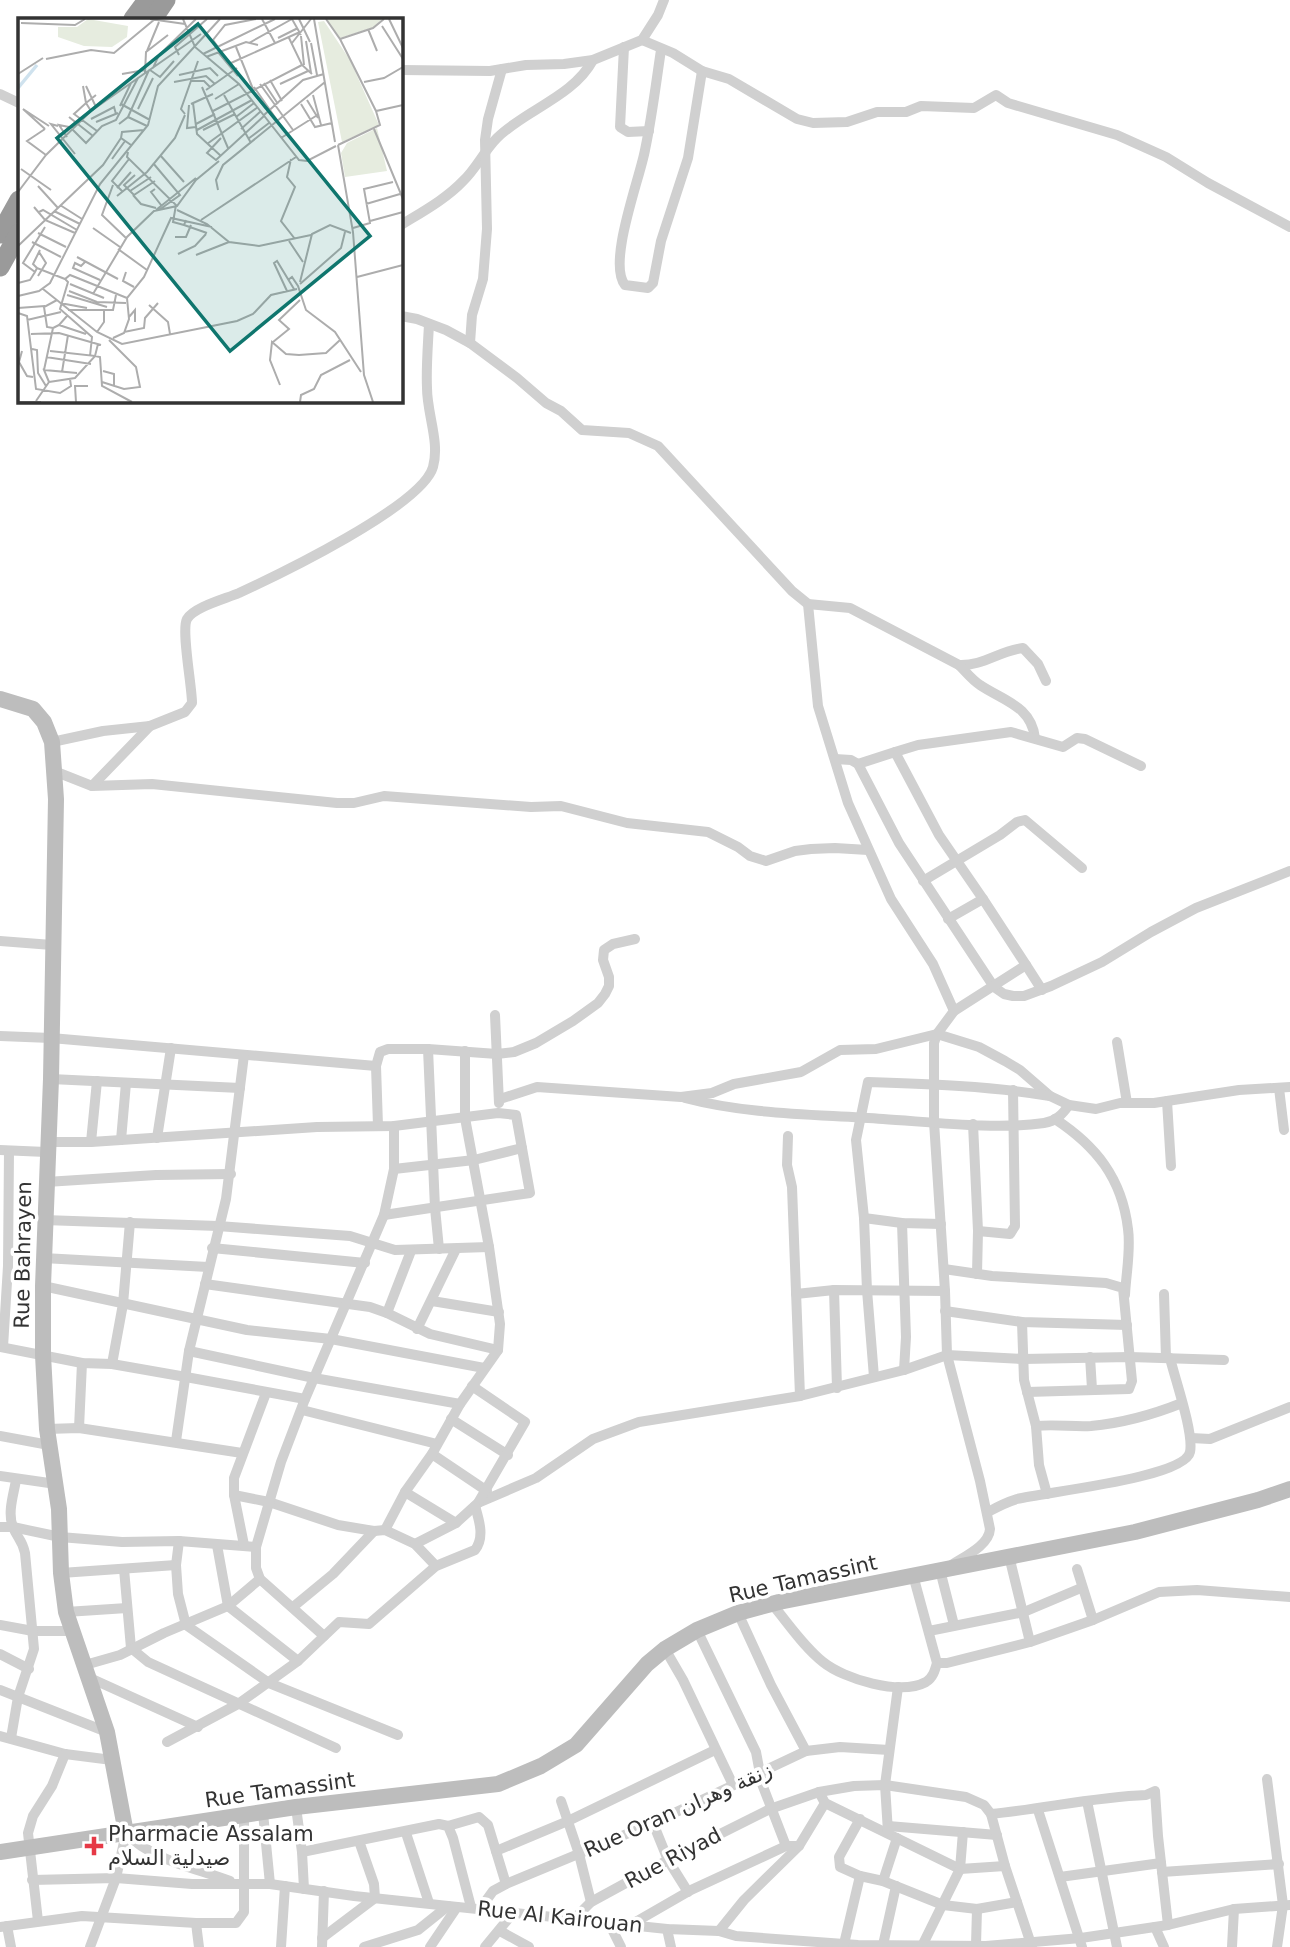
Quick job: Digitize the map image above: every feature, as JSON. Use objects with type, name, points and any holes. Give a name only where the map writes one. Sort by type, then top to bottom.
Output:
[{"type":"highway","points":[[134,18],[147,0]]},
{"type":"highway","points":[[154,18],[166,0]]},
{"type":"highway","points":[[0,234],[18,202]]},
{"type":"highway","points":[[0,267],[18,235]]},
{"type":"main road","name":"Rue Bahrayen","points":[[0,699],[33,709],[44,722],[51,742],[55,799],[51,1079],[43,1258],[43,1356],[48,1437],[56,1484],[66,1612],[107,1732],[126,1833]]},
{"type":"main road","name":"Rue Tamassint","points":[[0,1852],[244,1814],[498,1784],[541,1766],[576,1745],[648,1664],[665,1650],[697,1630],[738,1613],[913,1575],[1135,1532],[1290,1489]]},
{"type":"street","points":[[402,70],[490,71],[526,65],[593,60],[642,40],[664,0]]},
{"type":"street","points":[[642,40],[673,53],[702,71],[729,79],[782,111],[813,123],[848,122],[877,112],[906,112],[921,106],[974,108],[996,95],[1008,103],[1117,135],[1166,157],[1290,227]]},
{"type":"street","points":[[624,47],[620,127],[628,132],[649,131]]},
{"type":"street","points":[[661,50],[649,131],[625,223],[620,270],[621,281],[625,285],[648,288],[653,284],[661,241],[688,158],[702,71]]},
{"type":"street","points":[[402,224],[463,182],[498,137],[581,78],[593,60]]},
{"type":"street","points":[[470,343],[471,316],[483,279],[487,229],[484,155],[488,119],[502,69]]},
{"type":"street","points":[[0,94],[18,103]]},
{"type":"street","points":[[402,316],[429,324],[470,343],[583,430],[620,432],[648,440],[658,446],[792,591],[808,604],[850,608],[959,666],[977,684],[1018,707],[1031,720],[1035,738]]},
{"type":"street","points":[[51,742],[103,731],[150,726],[185,712],[192,703],[184,627],[193,612],[294,568],[357,532],[425,484],[433,469],[435,450],[426,389],[429,324]]},
{"type":"street","points":[[808,604],[818,706],[848,803],[891,899],[933,964],[954,1011]]},
{"type":"street","points":[[959,666],[972,666],[1005,652],[1023,648],[1038,664],[1046,681]]},
{"type":"street","points":[[92,786],[150,726]]},
{"type":"street","points":[[858,764],[918,745],[1011,732],[1063,747],[1077,738],[1085,739],[1141,766]]},
{"type":"street","points":[[895,752],[939,835],[1042,990]]},
{"type":"street","points":[[835,759],[852,760],[858,764],[899,843],[923,881],[994,987],[1004,994],[1024,996],[1042,990],[1102,962],[1196,908],[1290,871]]},
{"type":"street","points":[[54,771],[92,786],[152,783],[337,803],[354,803],[384,796],[519,806],[561,806],[627,823],[708,832],[750,856],[766,861],[795,851],[811,849],[867,850]]},
{"type":"street","points":[[923,881],[1000,835],[1017,821],[1026,820],[1082,868]]},
{"type":"street","points":[[948,919],[982,899]]},
{"type":"street","points":[[378,1126],[376,1066],[377,1055],[383,1050],[428,1049],[497,1054],[514,1052],[536,1043],[598,1003],[609,986],[603,960],[604,950],[612,944],[635,939]]},
{"type":"street","points":[[0,941],[52,945]]},
{"type":"street","points":[[954,1625],[943,1569],[990,1536],[988,1512],[947,1354],[934,1122],[934,1043],[937,1034],[954,1011],[1026,965]]},
{"type":"street","points":[[495,1015],[500,1099],[498,1113]]},
{"type":"street","points":[[681,1097],[712,1093],[734,1084],[801,1072],[840,1050],[876,1049],[937,1034],[979,1046],[1020,1070],[1050,1096],[1069,1105],[1096,1109],[1126,1103],[1154,1103],[1239,1090],[1285,1087],[1284,1130]]},
{"type":"street","points":[[0,1036],[376,1066]]},
{"type":"street","points":[[1117,1042],[1126,1103]]},
{"type":"street","points":[[157,1138],[171,1048]]},
{"type":"street","points":[[428,1049],[439,1249]]},
{"type":"street","points":[[293,1607],[379,1531],[498,1350],[499,1312],[465,1118],[465,1051]]},
{"type":"street","points":[[176,1441],[189,1351],[230,1174],[244,1055]]},
{"type":"street","points":[[51,1079],[240,1088]]},
{"type":"street","points":[[91,1142],[97,1081]]},
{"type":"street","points":[[874,1377],[856,1140],[868,1082],[1013,1090],[1050,1096]]},
{"type":"street","points":[[121,1140],[126,1083]]},
{"type":"street","points":[[500,1099],[537,1087],[681,1097],[741,1109],[1015,1125],[1046,1123],[1061,1116],[1069,1105]]},
{"type":"street","points":[[978,1231],[1010,1234],[1015,1226],[1013,1090]]},
{"type":"street","points":[[1167,1101],[1171,1166]]},
{"type":"street","points":[[384,1215],[530,1193],[516,1115],[498,1113],[394,1126],[234,1132],[5,1150],[8,1266],[1,1347],[82,1363],[112,1364],[266,1393],[434,1449],[487,1491]]},
{"type":"street","points":[[1027,1392],[1129,1389],[1132,1381],[1125,1294],[1129,1231],[1123,1203],[1098,1154],[1079,1135],[1055,1119]]},
{"type":"street","points":[[973,1124],[978,1231],[977,1274]]},
{"type":"street","points":[[324,1636],[260,1579],[256,1568],[256,1547],[281,1462],[384,1215],[394,1169],[394,1126]]},
{"type":"street","points":[[788,1136],[800,1396]]},
{"type":"street","points":[[394,1169],[474,1160],[522,1148]]},
{"type":"street","points":[[46,1182],[156,1175],[230,1174]]},
{"type":"street","points":[[864,1218],[941,1224]]},
{"type":"street","points":[[44,1220],[218,1226],[350,1236],[387,1250],[489,1247]]},
{"type":"street","points":[[112,1364],[123,1304],[130,1222]]},
{"type":"street","points":[[902,1223],[906,1337],[904,1370]]},
{"type":"street","points":[[212,1248],[365,1263]]},
{"type":"street","points":[[417,1329],[456,1250]]},
{"type":"street","points":[[387,1312],[411,1251]]},
{"type":"street","points":[[43,1258],[208,1267]]},
{"type":"street","points":[[944,1269],[977,1274],[1106,1283],[1123,1288],[1125,1294]]},
{"type":"street","points":[[205,1284],[387,1312],[430,1334],[498,1350]]},
{"type":"street","points":[[43,1286],[247,1330],[331,1339],[484,1368]]},
{"type":"street","points":[[796,1294],[834,1290],[945,1292]]},
{"type":"street","points":[[834,1290],[837,1388]]},
{"type":"street","points":[[988,1512],[1018,1499],[1094,1486],[1171,1467],[1182,1463],[1188,1457],[1191,1438],[1168,1358],[1164,1294]]},
{"type":"street","points":[[432,1301],[499,1312]]},
{"type":"street","points":[[945,1311],[1023,1322],[1127,1325]]},
{"type":"street","points":[[1023,1322],[1023,1359],[1027,1392],[1036,1426],[1039,1465],[1047,1494]]},
{"type":"street","points":[[189,1351],[314,1378],[460,1404]]},
{"type":"street","points":[[476,1504],[536,1478],[593,1439],[639,1422],[837,1388],[904,1370],[947,1354],[1023,1359],[1130,1357],[1224,1360]]},
{"type":"street","points":[[1090,1357],[1092,1390]]},
{"type":"street","points":[[79,1428],[82,1363]]},
{"type":"street","points":[[415,1544],[456,1523],[476,1504],[487,1491],[525,1422],[472,1386]]},
{"type":"street","points":[[244,1545],[234,1495],[234,1478],[266,1393]]},
{"type":"street","points":[[1036,1426],[1060,1423],[1088,1426],[1133,1420],[1182,1404]]},
{"type":"street","points":[[1191,1438],[1210,1438],[1290,1407]]},
{"type":"street","points":[[451,1419],[508,1455]]},
{"type":"street","points":[[0,1436],[48,1437],[79,1428],[242,1453]]},
{"type":"street","points":[[0,1476],[56,1484]]},
{"type":"street","points":[[16,1480],[12,1509],[13,1527],[23,1541],[34,1649],[6,1737],[65,1754],[112,1760]]},
{"type":"street","points":[[405,1492],[456,1523]]},
{"type":"street","points":[[234,1495],[269,1502],[338,1525],[379,1531],[415,1544],[436,1566]]},
{"type":"street","points":[[167,1742],[238,1704],[269,1683],[298,1661],[339,1622],[369,1624],[436,1566],[475,1550],[479,1545],[480,1525],[476,1504]]},
{"type":"street","points":[[0,1527],[13,1527],[60,1537],[122,1542],[179,1541],[256,1547]]},
{"type":"street","points":[[179,1541],[176,1565],[178,1594],[186,1625],[269,1683],[398,1735]]},
{"type":"street","points":[[217,1545],[228,1606],[298,1661]]},
{"type":"street","points":[[1009,1556],[1030,1642]]},
{"type":"street","points":[[61,1573],[176,1565]]},
{"type":"street","points":[[124,1569],[131,1648],[148,1662],[336,1748]]},
{"type":"street","points":[[1077,1569],[1093,1620]]},
{"type":"street","points":[[772,1604],[815,1655],[833,1669],[858,1679],[898,1687],[926,1682],[937,1663],[913,1575]]},
{"type":"street","points":[[88,1671],[131,1648],[228,1606],[260,1579]]},
{"type":"street","points":[[929,1630],[1024,1612],[1081,1588]]},
{"type":"street","points":[[937,1663],[947,1663],[1030,1642],[1093,1620],[1159,1592],[1197,1590],[1290,1597]]},
{"type":"street","points":[[66,1612],[127,1608]]},
{"type":"street","points":[[738,1613],[771,1685],[806,1751]]},
{"type":"street","points":[[0,1625],[33,1631],[73,1631]]},
{"type":"street","points":[[697,1630],[756,1752],[762,1784],[786,1846]]},
{"type":"street","points":[[665,1650],[683,1680],[733,1785]]},
{"type":"street","points":[[0,1654],[29,1669]]},
{"type":"street","points":[[88,1671],[198,1727]]},
{"type":"street","points":[[883,1881],[891,1832],[886,1785],[898,1687]]},
{"type":"street","points":[[0,1690],[107,1732]]},
{"type":"street","name":"Rue Oran زنقة وهران","points":[[476,1908],[506,1884],[653,1823],[806,1751],[841,1747],[889,1750]]},
{"type":"street","points":[[496,1851],[568,1821],[715,1750]]},
{"type":"street","points":[[38,1921],[28,1833],[33,1816],[52,1786],[65,1754]]},
{"type":"street","points":[[1267,1779],[1286,1905],[1277,1947]]},
{"type":"street","name":"Rue Riyad","points":[[575,1918],[591,1902],[668,1860],[770,1809],[819,1792],[854,1786],[886,1785],[966,1797],[984,1805],[991,1814]]},
{"type":"street","points":[[1032,1945],[1005,1866],[991,1814],[1146,1795],[1155,1791],[1168,1925]]},
{"type":"street","points":[[819,1792],[825,1803],[891,1832],[960,1869],[1005,1866]]},
{"type":"street","points":[[561,1801],[579,1854],[591,1902]]},
{"type":"street","points":[[1087,1801],[1117,1947]]},
{"type":"street","points":[[719,1931],[744,1900],[799,1846],[825,1803]]},
{"type":"street","points":[[296,1807],[304,1889]]},
{"type":"street","points":[[1038,1810],[1081,1943]]},
{"type":"street","points":[[263,1813],[270,1884]]},
{"type":"street","points":[[11,1947],[4,1926],[82,1916],[196,1923],[240,1921],[244,1912],[244,1814]]},
{"type":"street","points":[[302,1852],[407,1833],[439,1824],[448,1826],[479,1817],[488,1825],[506,1884]]},
{"type":"street","points":[[859,1819],[838,1861],[840,1867],[943,1905],[977,1909],[1017,1902]]},
{"type":"street","points":[[653,1823],[668,1860],[688,1892]]},
{"type":"street","points":[[448,1826],[476,1908]]},
{"type":"street","points":[[891,1832],[997,1835]]},
{"type":"street","points":[[923,1944],[960,1869],[963,1832]]},
{"type":"street","points":[[90,1947],[116,1878],[126,1833]]},
{"type":"street","name":"Rue Al Kairouan","points":[[126,1833],[135,1843],[159,1856],[242,1884],[270,1884],[453,1907],[667,1929],[719,1931],[735,1941],[858,1946],[1081,1943],[1114,1933],[1168,1925],[1234,1909],[1286,1905]]},
{"type":"street","points":[[407,1833],[429,1903]]},
{"type":"street","points":[[322,1943],[375,1898],[374,1884],[359,1841]]},
{"type":"street","points":[[631,1924],[688,1892],[786,1846],[799,1846]]},
{"type":"street","points":[[1059,1877],[1100,1870],[1279,1864]]},
{"type":"street","points":[[844,1944],[860,1876]]},
{"type":"street","points":[[32,1880],[116,1878],[192,1884],[242,1884]]},
{"type":"street","points":[[281,1947],[285,1886]]},
{"type":"street","points":[[890,1946],[896,1886]]},
{"type":"street","points":[[322,1943],[324,1891]]},
{"type":"street","points":[[364,1947],[418,1930],[453,1907]]},
{"type":"street","points":[[430,1947],[453,1907]]},
{"type":"street","points":[[977,1909],[982,1946]]},
{"type":"street","points":[[1232,1947],[1234,1909]]},
{"type":"street","points":[[485,1947],[513,1913]]},
{"type":"street","points":[[196,1923],[199,1947]]},
{"type":"street","points":[[609,1923],[621,1947]]},
{"type":"street","points":[[1155,1927],[1164,1947]]},
{"type":"street","points":[[667,1929],[671,1947]]},
{"type":"street","points":[[500,1931],[529,1947]]},
{"type":"place","name":"Pharmacie Assalam صيدلية السلام","points":[[94,1846]]}]
